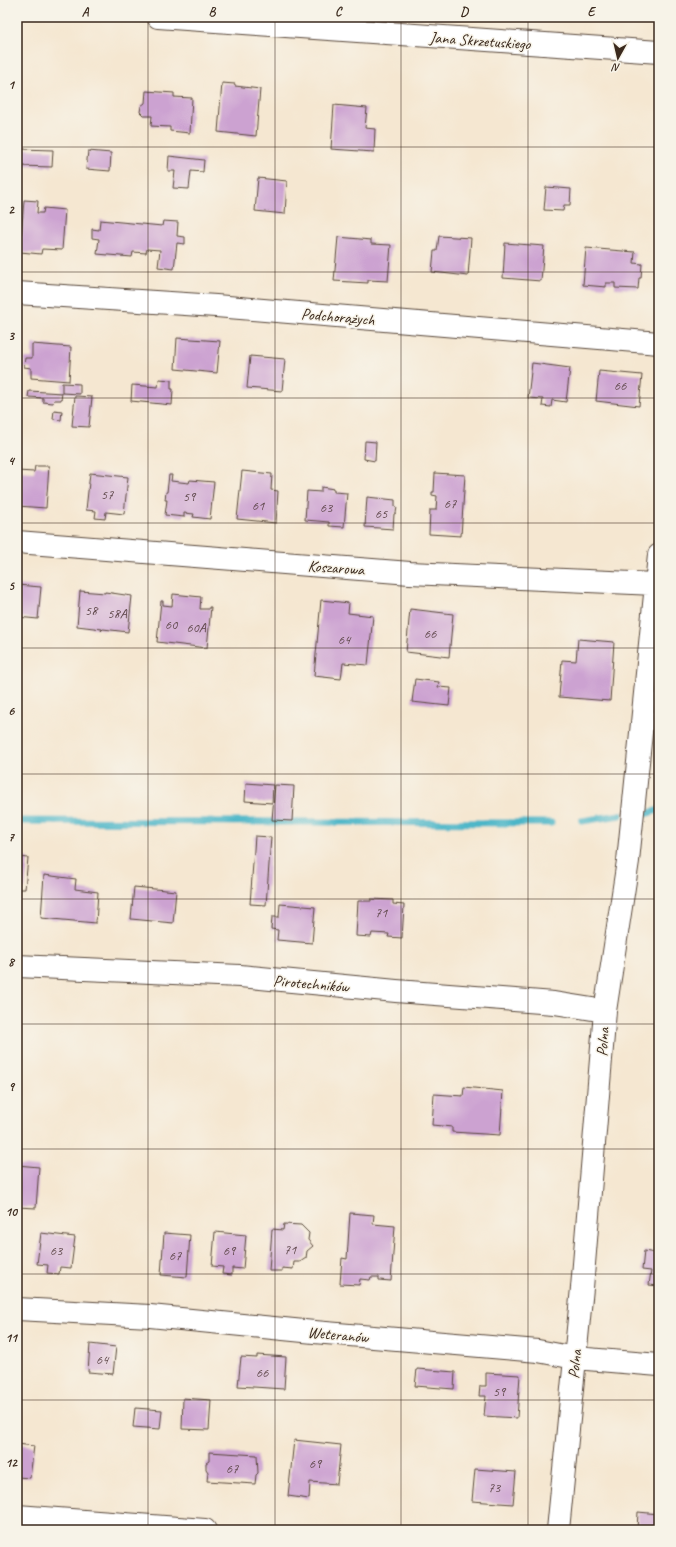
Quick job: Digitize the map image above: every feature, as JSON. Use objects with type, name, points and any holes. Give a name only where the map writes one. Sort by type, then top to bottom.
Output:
[{"type":"street","name":"Jana Skrzetuskiego","points":[[158,17],[259,21],[659,52]]},
{"type":"street","name":"Podchorążych","points":[[17,293],[224,307],[659,343]]},
{"type":"street","name":"Koszarowa","points":[[17,542],[410,573],[656,584]]},
{"type":"street","name":"Polna","points":[[558,1530],[575,1358],[605,1012],[628,861],[659,555]]},
{"type":"street","name":"Pirotechników","points":[[17,966],[240,976],[396,991],[554,1003],[605,1012]]},
{"type":"street","name":"Weteranów","points":[[17,1309],[150,1316],[314,1332],[538,1351],[575,1358],[659,1366]]},
{"type":"street","points":[[17,1516],[205,1530]]},
{"type":"building","points":[[222,83],[260,89],[256,136],[218,132]]},
{"type":"building","points":[[146,91],[174,93],[174,97],[192,98],[190,133],[170,131],[170,127],[151,126],[152,116],[144,116],[140,112],[141,106],[145,103]]},
{"type":"building","points":[[334,105],[367,108],[365,128],[375,129],[374,152],[331,149]]},
{"type":"building","points":[[21,149],[53,150],[52,167],[20,166]]},
{"type":"building","points":[[88,151],[111,153],[110,171],[86,169]]},
{"type":"building","points":[[169,156],[204,160],[203,172],[191,171],[189,189],[173,188],[175,171],[168,171]]},
{"type":"building","points":[[258,178],[287,181],[285,214],[255,211]]},
{"type":"building","points":[[546,187],[571,189],[570,205],[564,205],[563,211],[544,210]]},
{"type":"building","points":[[24,200],[38,201],[37,213],[43,213],[44,208],[65,210],[62,250],[42,249],[41,254],[20,252]]},
{"type":"building","points":[[100,220],[162,226],[163,221],[178,222],[177,236],[185,237],[185,244],[177,243],[174,269],[158,267],[160,250],[147,249],[146,253],[133,252],[132,257],[97,254],[99,239],[92,238],[92,229],[99,230]]},
{"type":"building","points":[[439,236],[471,238],[468,276],[432,272],[434,251],[437,251]]},
{"type":"building","points":[[338,237],[371,240],[371,244],[391,245],[388,281],[368,280],[368,283],[334,281]]},
{"type":"building","points":[[505,243],[544,246],[541,281],[503,278]]},
{"type":"building","points":[[586,248],[635,252],[634,263],[642,264],[641,278],[639,278],[638,289],[615,288],[615,283],[606,283],[606,287],[583,285]]},
{"type":"building","points":[[177,338],[220,341],[217,373],[175,369]]},
{"type":"building","points":[[32,344],[71,347],[69,381],[31,378],[31,368],[24,367],[25,358],[32,358]]},
{"type":"building","points":[[250,356],[285,359],[282,391],[247,388]]},
{"type":"building","points":[[532,363],[570,368],[566,402],[552,400],[551,407],[542,406],[543,399],[528,398]]},
{"type":"building","points":[[599,371],[642,375],[639,406],[596,401]]},
{"type":"building","points":[[159,379],[171,380],[171,389],[173,389],[172,405],[131,401],[132,385],[158,387]]},
{"type":"building","points":[[62,383],[80,384],[80,394],[62,393]]},
{"type":"building","points":[[29,391],[62,393],[61,400],[54,400],[53,403],[43,402],[43,398],[28,397]]},
{"type":"building","points":[[75,396],[92,397],[89,427],[72,426]]},
{"type":"building","points":[[54,410],[62,411],[61,420],[53,419]]},
{"type":"building","points":[[365,441],[376,442],[375,461],[364,459]]},
{"type":"building","points":[[35,466],[49,466],[46,508],[17,506],[17,471],[34,472]]},
{"type":"building","points":[[242,471],[272,474],[271,490],[278,491],[276,523],[237,519]]},
{"type":"building","points":[[90,473],[128,477],[124,514],[106,512],[105,519],[95,518],[96,511],[86,510]]},
{"type":"building","points":[[435,473],[465,475],[461,536],[429,534],[430,510],[436,510],[437,496],[432,495],[432,492],[434,492]]},
{"type":"building","points":[[169,475],[172,475],[171,481],[189,483],[190,480],[214,482],[210,519],[193,517],[194,514],[184,513],[184,517],[165,515],[167,500],[165,500]]},
{"type":"building","points":[[321,487],[334,489],[334,492],[347,493],[344,527],[329,526],[329,522],[305,520],[307,491],[321,492]]},
{"type":"building","points":[[367,497],[395,500],[395,506],[397,507],[396,513],[394,514],[393,529],[365,527]]},
{"type":"building","points":[[17,585],[41,587],[38,619],[17,617]]},
{"type":"building","points":[[80,591],[105,592],[132,596],[128,632],[103,629],[101,631],[102,629],[77,626]]},
{"type":"building","points":[[173,594],[201,597],[200,609],[209,609],[209,607],[211,607],[207,648],[157,642],[161,601],[163,601],[163,605],[172,606]]},
{"type":"building","points":[[321,600],[349,603],[348,613],[373,616],[368,665],[343,663],[341,679],[314,676]]},
{"type":"building","points":[[410,609],[453,614],[449,657],[406,652]]},
{"type":"building","points":[[578,639],[614,642],[610,701],[559,697],[562,660],[576,661]]},
{"type":"building","points":[[415,679],[439,682],[438,687],[451,688],[449,706],[412,702]]},
{"type":"building","points":[[246,783],[273,785],[272,803],[245,801]]},
{"type":"building","points":[[275,785],[294,786],[292,821],[272,820]]},
{"type":"building","points":[[255,836],[271,837],[266,905],[250,904]]},
{"type":"building","points":[[17,857],[28,858],[25,889],[19,889],[18,896]]},
{"type":"building","points":[[44,875],[76,879],[75,889],[98,892],[96,923],[41,918]]},
{"type":"building","points":[[134,887],[176,891],[173,923],[131,919]]},
{"type":"building","points":[[371,899],[393,900],[393,904],[404,905],[402,938],[388,937],[389,934],[372,933],[371,937],[356,936],[358,901],[371,901]]},
{"type":"building","points":[[280,904],[315,907],[312,943],[277,940],[278,930],[271,929],[272,917],[279,917]]},
{"type":"building","points":[[464,1087],[503,1091],[500,1135],[452,1132],[452,1127],[432,1125],[434,1094],[463,1096]]},
{"type":"building","points":[[17,1165],[39,1167],[36,1208],[17,1207]]},
{"type":"building","points":[[350,1213],[374,1215],[373,1224],[395,1226],[391,1281],[379,1280],[379,1277],[371,1277],[370,1280],[360,1279],[359,1285],[340,1284],[342,1258],[347,1259]]},
{"type":"building","points":[[284,1224],[301,1225],[309,1233],[308,1240],[313,1246],[307,1251],[306,1258],[300,1262],[294,1262],[293,1269],[282,1268],[282,1271],[269,1271],[272,1229],[283,1230]]},
{"type":"building","points":[[215,1232],[246,1235],[243,1269],[232,1268],[232,1275],[222,1274],[223,1267],[212,1266]]},
{"type":"building","points":[[41,1233],[75,1237],[71,1268],[60,1267],[59,1274],[47,1273],[48,1265],[37,1264]]},
{"type":"building","points":[[164,1233],[190,1235],[187,1277],[161,1275]]},
{"type":"building","points":[[657,1239],[659,1239],[659,1286],[649,1285],[651,1271],[642,1270],[644,1251],[655,1253]]},
{"type":"building","points":[[90,1344],[116,1347],[113,1374],[88,1372]]},
{"type":"building","points":[[257,1355],[286,1357],[284,1389],[238,1386],[241,1357],[257,1358]]},
{"type":"building","points":[[417,1369],[455,1372],[454,1389],[415,1386]]},
{"type":"building","points":[[486,1373],[520,1375],[517,1418],[484,1416],[486,1396],[479,1396],[480,1386],[486,1386]]},
{"type":"building","points":[[183,1398],[211,1400],[209,1430],[182,1429]]},
{"type":"building","points":[[135,1408],[162,1410],[160,1429],[133,1427]]},
{"type":"building","points":[[294,1440],[341,1445],[337,1484],[310,1482],[309,1499],[288,1496]]},
{"type":"building","points":[[17,1444],[34,1446],[30,1478],[17,1477]]},
{"type":"building","points":[[209,1452],[257,1455],[258,1473],[256,1475],[255,1484],[207,1481],[208,1472],[206,1469],[206,1463],[209,1461]]},
{"type":"building","points":[[475,1469],[516,1472],[513,1504],[472,1501]]},
{"type":"building","points":[[638,1512],[659,1514],[658,1530],[637,1530]]},
{"type":"waterway","points":[[645,814],[659,810]]},
{"type":"waterway","points":[[582,821],[620,815]]},
{"type":"waterway","points":[[17,821],[551,823]]}]
